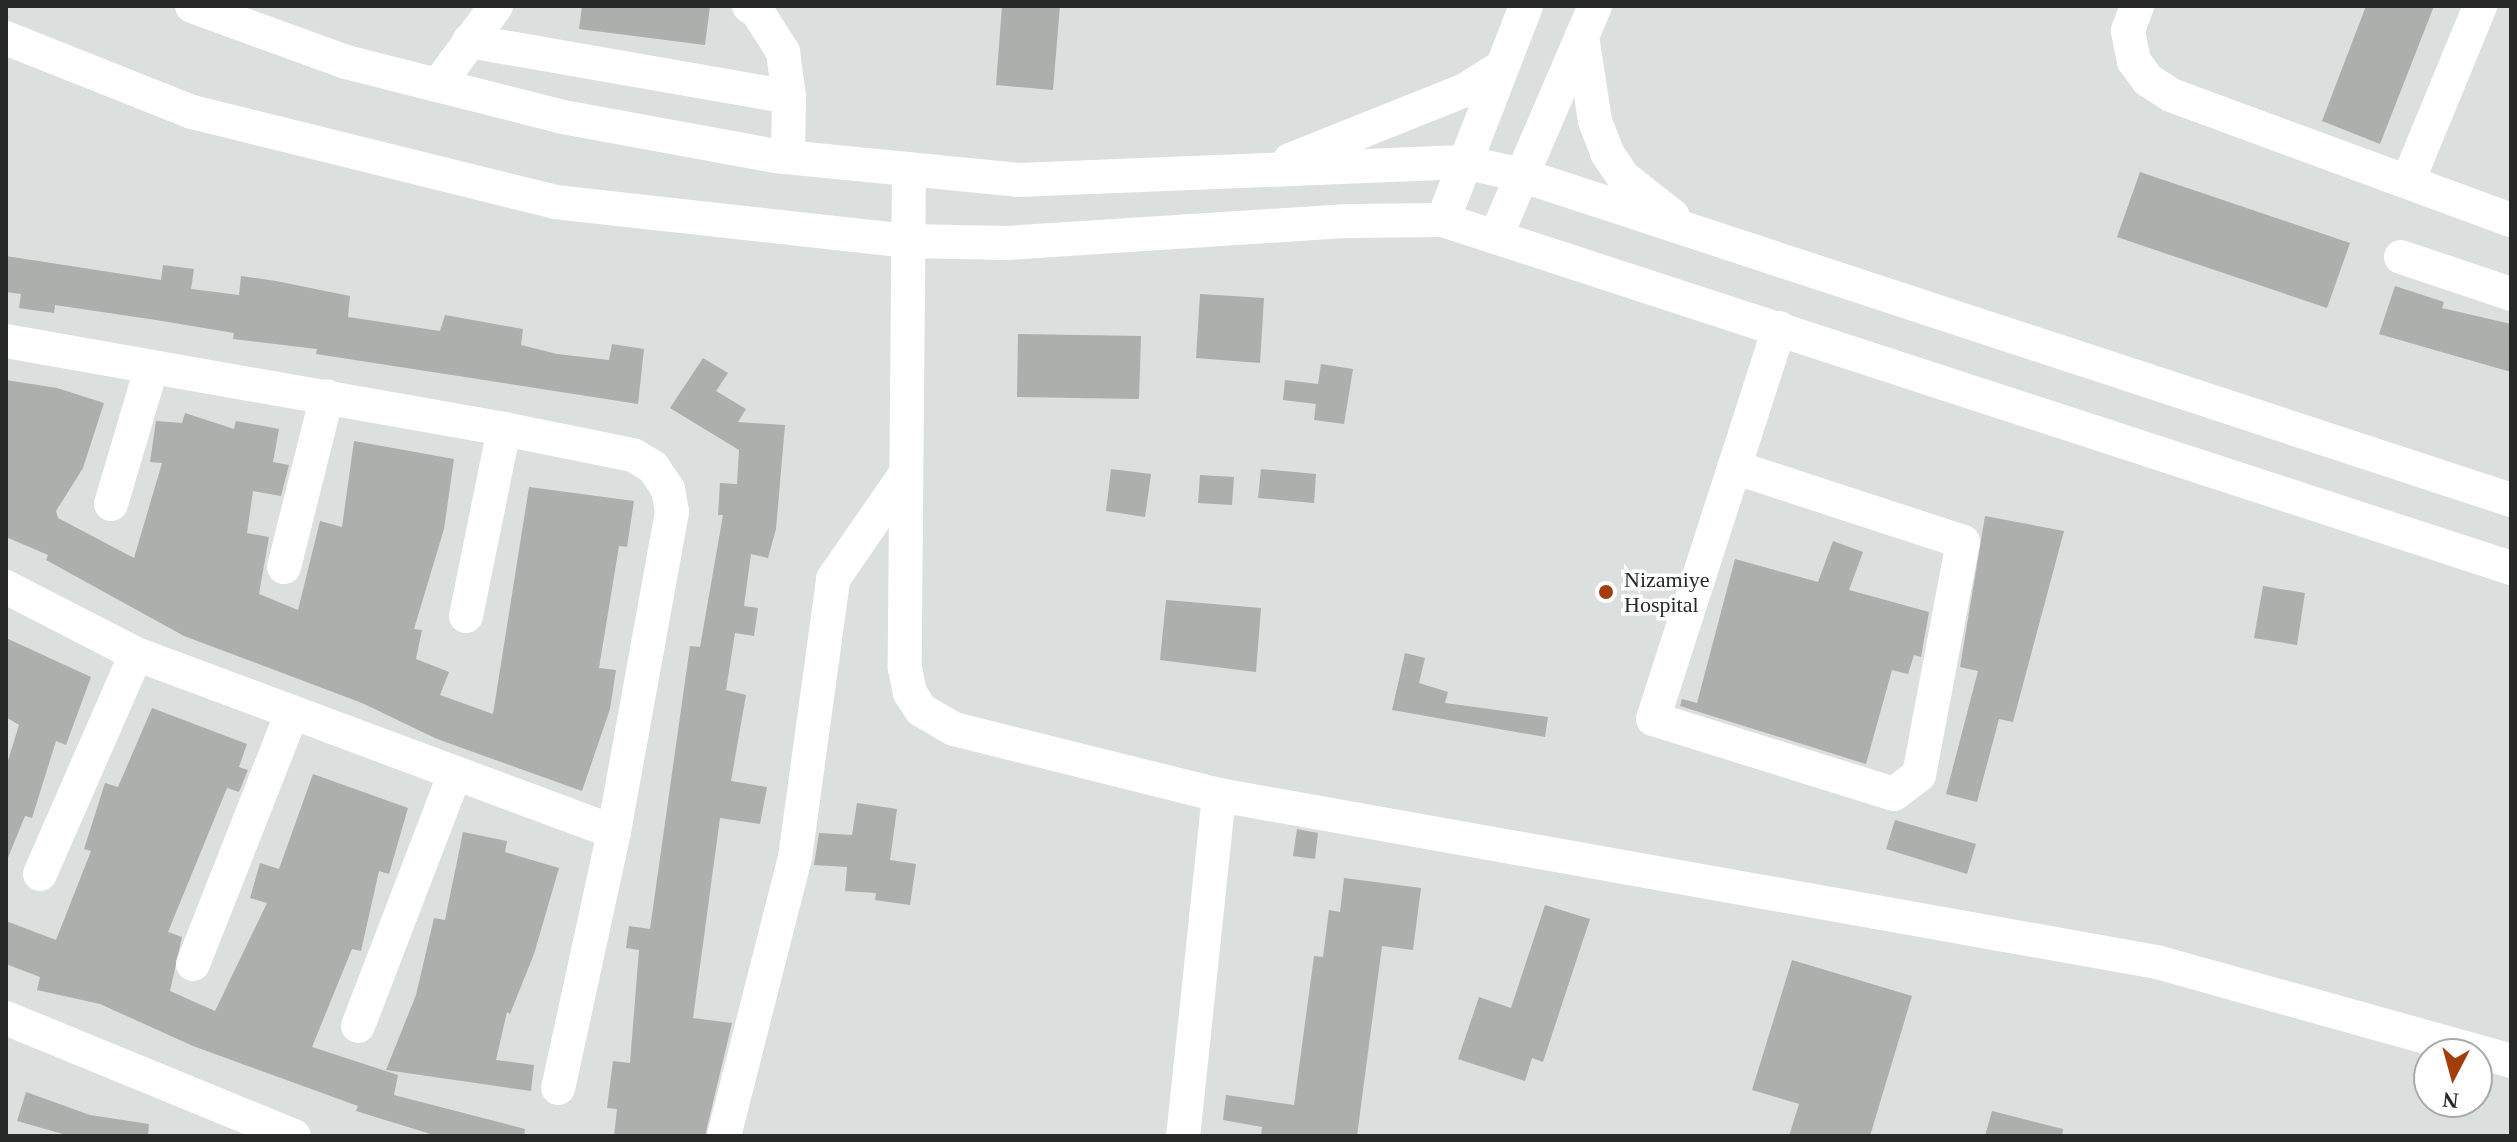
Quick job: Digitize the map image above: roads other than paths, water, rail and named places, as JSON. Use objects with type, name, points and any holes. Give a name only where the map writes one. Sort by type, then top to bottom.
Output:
[{"type":"street","points":[[192,6],[346,62],[563,117],[788,157],[1018,180],[1464,162],[1521,175],[2511,500]]},
{"type":"street","points":[[438,85],[496,6]]},
{"type":"street","points":[[749,6],[757,11],[783,52],[789,97],[788,157]]},
{"type":"street","points":[[1443,220],[1498,69],[1526,6]]},
{"type":"street","points":[[2137,6],[2128,31],[2134,61],[2148,80],[2171,95],[2511,220]]},
{"type":"street","points":[[2408,181],[2480,6]]},
{"type":"street","points":[[1496,236],[1588,21]]},
{"type":"street","points":[[1588,21],[1595,121],[1607,153],[1623,177],[1692,231]]},
{"type":"street","points":[[6,38],[192,112],[555,202],[909,241],[1006,243],[1348,221],[1443,220],[2511,568]]},
{"type":"street","points":[[469,41],[789,97]]},
{"type":"street","points":[[1267,169],[1465,90],[1498,69]]},
{"type":"street","points":[[909,169],[905,668],[910,693],[921,710],[954,729],[1219,795],[2157,962],[2511,1061]]},
{"type":"street","points":[[2401,257],[2511,294]]},
{"type":"street","points":[[1734,467],[1963,542],[1919,775],[1894,794],[1653,719],[1734,467],[1779,328]]},
{"type":"street","points":[[6,341],[504,429],[633,455],[653,467],[668,489],[672,512],[614,832],[558,1088]]},
{"type":"street","points":[[111,504],[151,369]]},
{"type":"street","points":[[284,567],[327,396]]},
{"type":"street","points":[[466,616],[504,429]]},
{"type":"street","points":[[724,1136],[795,858],[833,579],[906,473]]},
{"type":"street","points":[[6,587],[136,654],[454,776],[614,832]]},
{"type":"street","points":[[40,874],[136,654]]},
{"type":"street","points":[[193,964],[291,715]]},
{"type":"street","points":[[358,1026],[454,776]]},
{"type":"street","points":[[1183,1136],[1219,795]]},
{"type":"street","points":[[6,1018],[217,1122],[294,1136]]},
{"type":"place","name":"Nizamiye Hospital","points":[[1606,592]]}]
